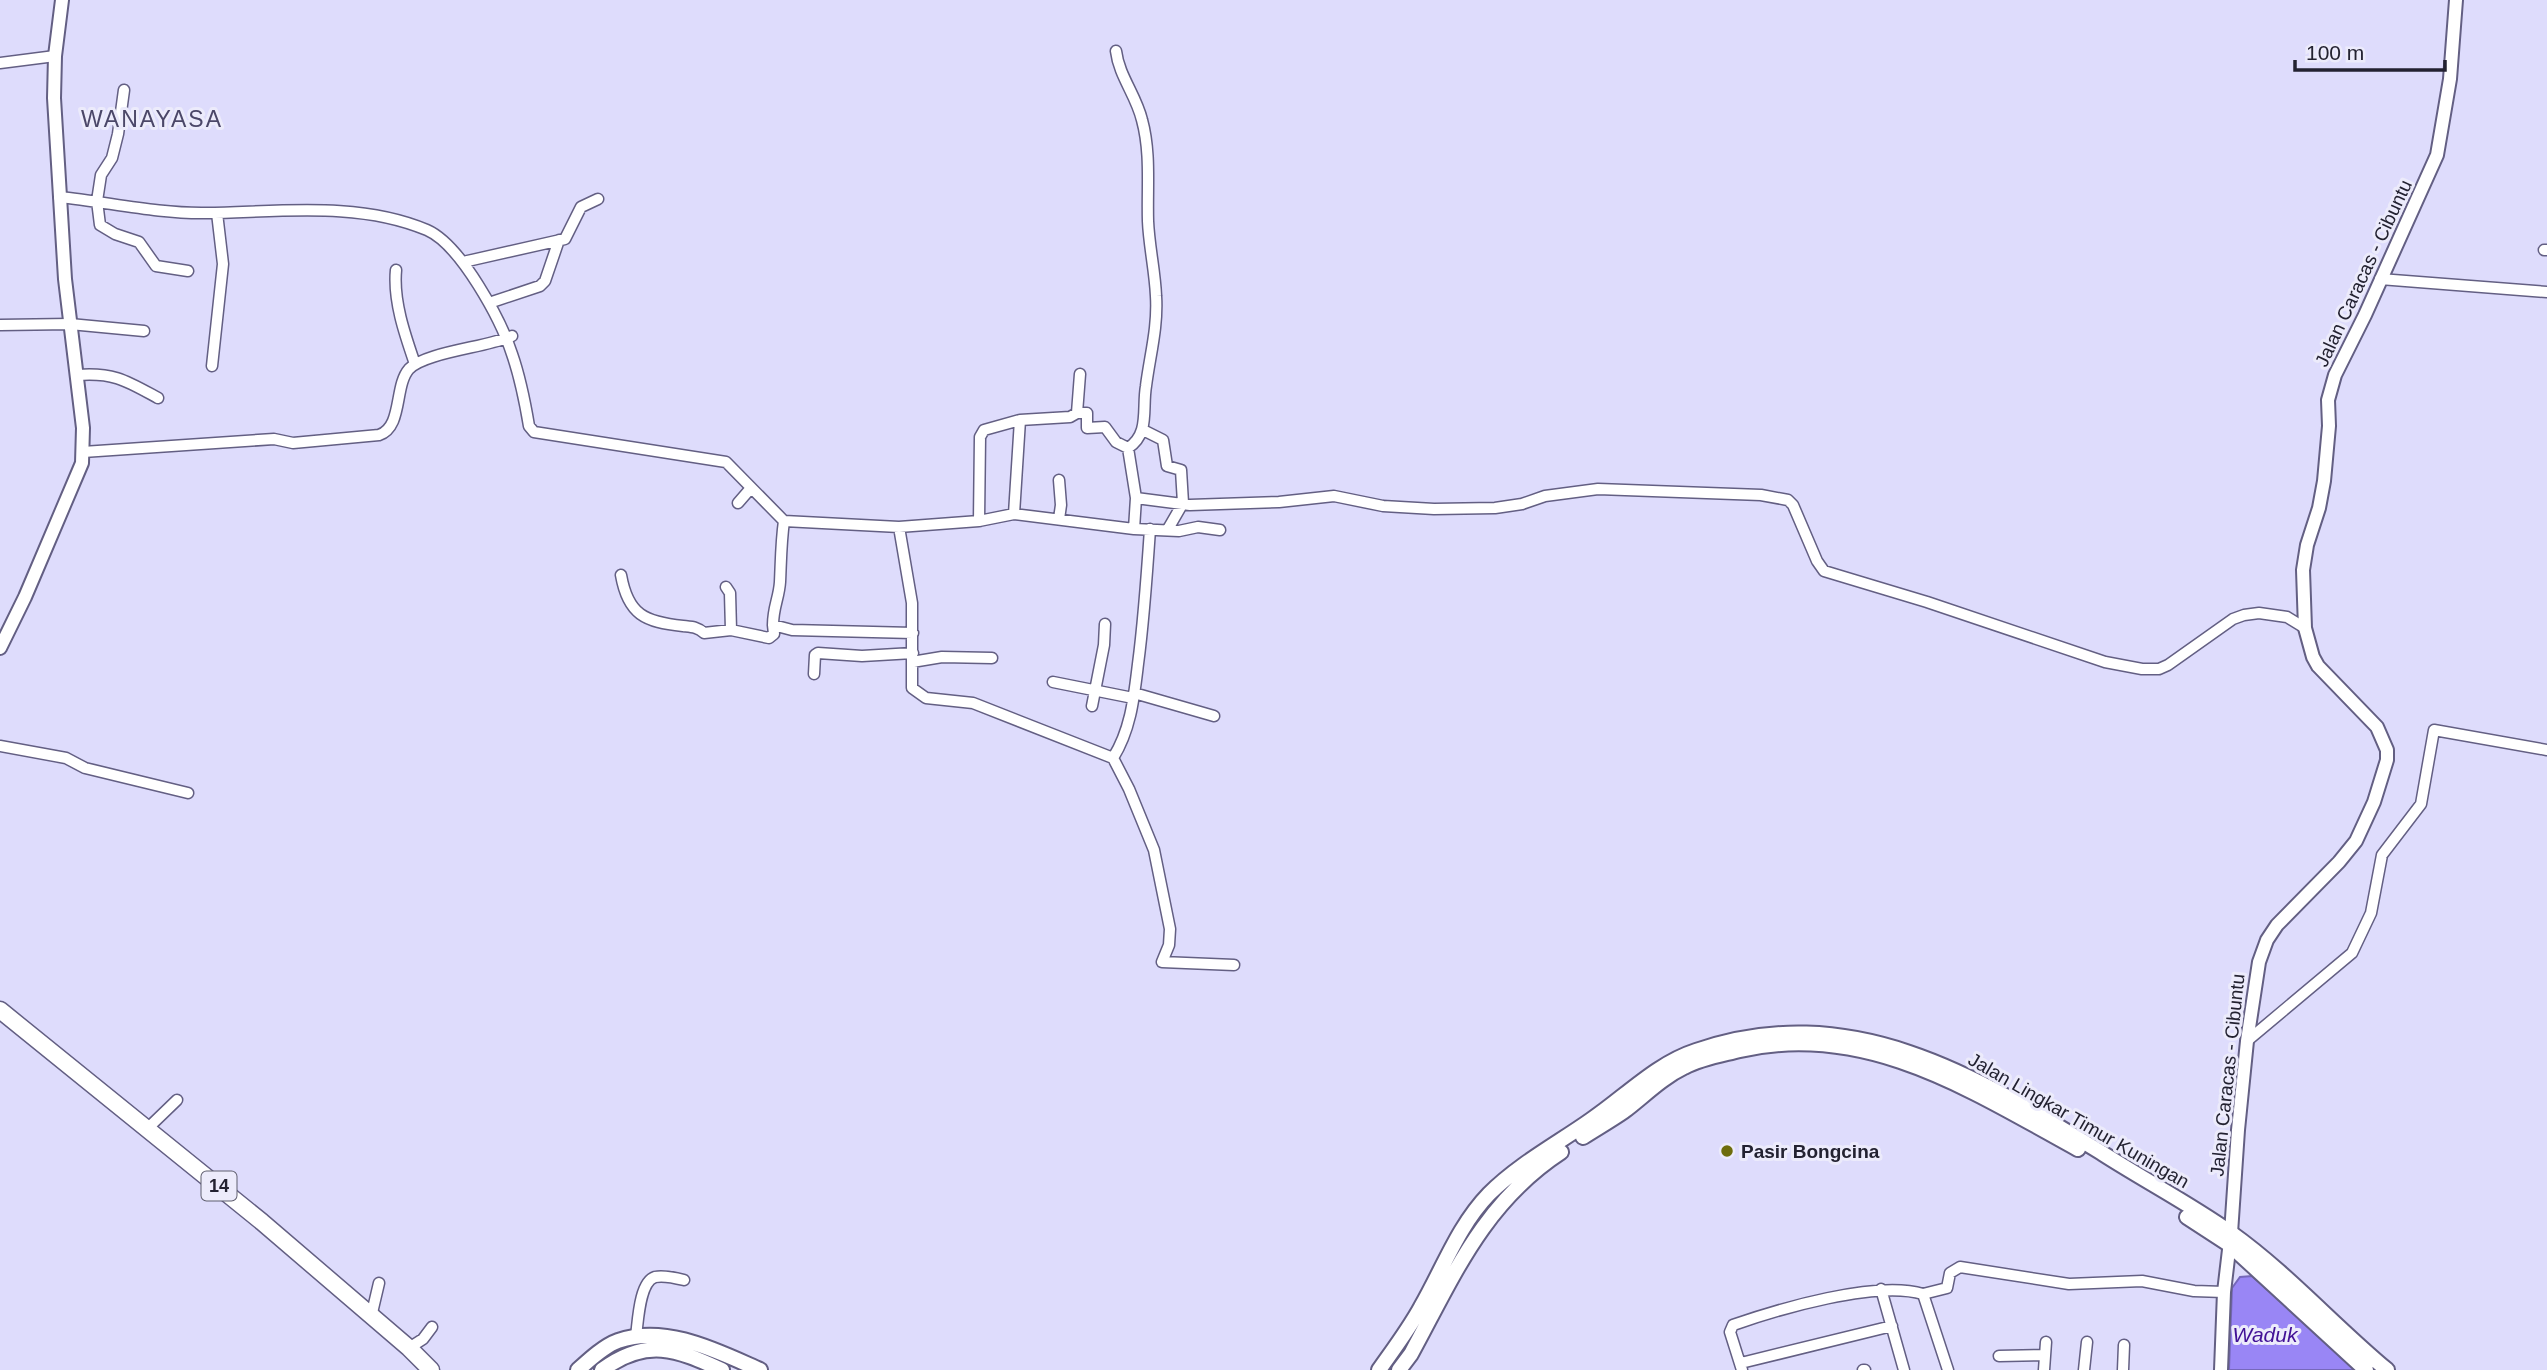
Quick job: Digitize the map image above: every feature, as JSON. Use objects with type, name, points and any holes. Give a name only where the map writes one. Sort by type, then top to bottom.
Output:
[{"type":"highway","name":"14","points":[[0,1010],[262,1222],[431,1370]]},
{"type":"main road","name":"Jalan Lingkar Timur Kuningan","points":[[1379,1370],[1420,1310],[1473,1213],[1514,1171],[1584,1125],[1675,1059],[1720,1044],[1763,1036],[1834,1034],[1894,1046],[1953,1068],[2040,1115],[2230,1239],[2365,1370]]},
{"type":"main road","name":"Jalan Lingkar Timur Kuningan","points":[[1399,1370],[1485,1222],[1546,1161],[1624,1111],[1660,1081],[1683,1067],[1706,1058],[1758,1046],[1777,1044],[1850,1047],[1891,1057],[1950,1079],[2106,1164],[2230,1239]]},
{"type":"main road","points":[[2230,1239],[2306,1296],[2387,1370]]},
{"type":"main road","points":[[578,1370],[615,1342],[636,1336],[677,1339],[697,1344],[760,1370]]},
{"type":"main road","points":[[602,1370],[642,1350],[664,1349],[681,1352],[722,1370]]},
{"type":"street","points":[[0,648],[76,478],[83,452],[59,197],[55,56],[62,0]]},
{"type":"street","name":"Jalan Caracas - Cibuntu","points":[[2221,1370],[2224,1292],[2247,1041],[2259,962],[2267,940],[2284,916],[2339,862],[2356,841],[2374,802],[2387,760],[2387,750],[2377,727],[2318,666],[2313,657],[2305,628],[2304,570],[2307,545],[2324,481],[2329,426],[2328,400],[2335,375],[2437,155],[2449,79],[2456,0]]},
{"type":"street","points":[[1116,51],[1118,66],[1136,100],[1143,121],[1156,296],[1155,338],[1146,386],[1143,430],[1138,442],[1128,448]]},
{"type":"street","points":[[0,63],[55,56]]},
{"type":"street","points":[[124,90],[112,158],[101,175],[97,201],[100,225],[139,242],[156,266],[188,271]]},
{"type":"street","points":[[59,197],[217,213],[285,209],[364,214],[429,230],[463,262],[509,338],[529,426],[534,432],[726,462],[784,521],[899,527],[979,521],[1014,514],[1134,529],[1179,531],[1198,527],[1220,530]]},
{"type":"street","points":[[463,262],[567,237],[581,207],[598,200]]},
{"type":"street","points":[[212,366],[223,264],[217,213]]},
{"type":"street","points":[[489,303],[540,286],[545,281],[559,240]]},
{"type":"street","points":[[397,270],[395,281],[399,307],[415,364]]},
{"type":"street","points":[[2380,279],[2547,292]]},
{"type":"street","points":[[0,325],[70,324],[144,331]]},
{"type":"street","points":[[83,452],[274,439],[293,443],[379,435],[390,428],[399,404],[401,380],[415,364],[468,347],[509,338]]},
{"type":"street","points":[[77,375],[96,373],[121,378],[158,398]]},
{"type":"street","points":[[1077,413],[1080,374]]},
{"type":"street","points":[[979,521],[981,432],[1020,420],[1070,417],[1077,413],[1087,413],[1087,428],[1105,428],[1116,442],[1128,448]]},
{"type":"street","points":[[1014,514],[1020,420]]},
{"type":"street","points":[[1143,430],[1163,440],[1167,466],[1181,470],[1183,503],[1168,529]]},
{"type":"street","points":[[1128,448],[1136,498],[1134,529]]},
{"type":"street","points":[[1059,480],[1059,519]]},
{"type":"street","points":[[738,503],[751,488]]},
{"type":"street","points":[[1136,498],[1183,503],[1279,502],[1334,496],[1383,506],[1469,509],[1522,504],[1545,496],[1598,489],[1761,495],[1787,499],[1793,505],[1817,561],[1825,571],[2105,662],[2159,670],[2233,618],[2244,615],[2259,613],[2287,617],[2305,628]]},
{"type":"street","points":[[621,575],[629,603],[643,618],[664,624],[699,628],[704,633],[731,630],[769,638],[775,634],[773,609],[780,584],[784,521]]},
{"type":"street","points":[[899,527],[912,603],[912,688],[926,698],[973,704],[1113,758],[1154,850],[1170,929],[1169,944],[1162,962],[1234,965]]},
{"type":"street","points":[[1113,758],[1122,743],[1134,695],[1150,529]]},
{"type":"street","points":[[726,587],[730,593],[731,630]]},
{"type":"street","points":[[1092,706],[1104,645],[1105,624]]},
{"type":"street","points":[[773,625],[792,629],[913,633]]},
{"type":"street","points":[[814,674],[815,655],[818,653],[992,658]]},
{"type":"street","points":[[1053,682],[1134,695],[1214,716]]},
{"type":"street","points":[[2247,1041],[2352,953],[2371,913],[2382,855],[2421,804],[2434,730],[2547,750]]},
{"type":"street","points":[[0,746],[65,758],[85,768],[188,793]]},
{"type":"street","points":[[148,1128],[177,1100]]},
{"type":"street","points":[[1892,1326],[1741,1367],[1730,1332],[1732,1325],[1833,1298],[1881,1289],[1923,1294],[1947,1288],[1950,1273],[1960,1267],[2068,1284],[2142,1281],[2194,1292],[2224,1292]]},
{"type":"street","points":[[636,1336],[640,1303],[650,1280],[661,1277],[684,1280]]},
{"type":"street","points":[[371,1317],[379,1283]]},
{"type":"street","points":[[1881,1289],[1904,1370]]},
{"type":"street","points":[[1923,1294],[1948,1370]]},
{"type":"street","points":[[409,1348],[423,1339],[432,1327]]},
{"type":"street","points":[[2044,1370],[2046,1342]]},
{"type":"street","points":[[2084,1370],[2087,1342]]},
{"type":"street","points":[[2123,1370],[2124,1345]]},
{"type":"street","points":[[1999,1356],[2045,1356]]},
{"type":"water","name":"Waduk","points":[[2252,1276],[2358,1370],[2229,1370],[2232,1288],[2240,1277]]},
{"type":"place","name":"Pasir Bongcina","points":[[1727,1151]]},
{"type":"district","name":"WANAYASA","points":[[152,119]]}]
